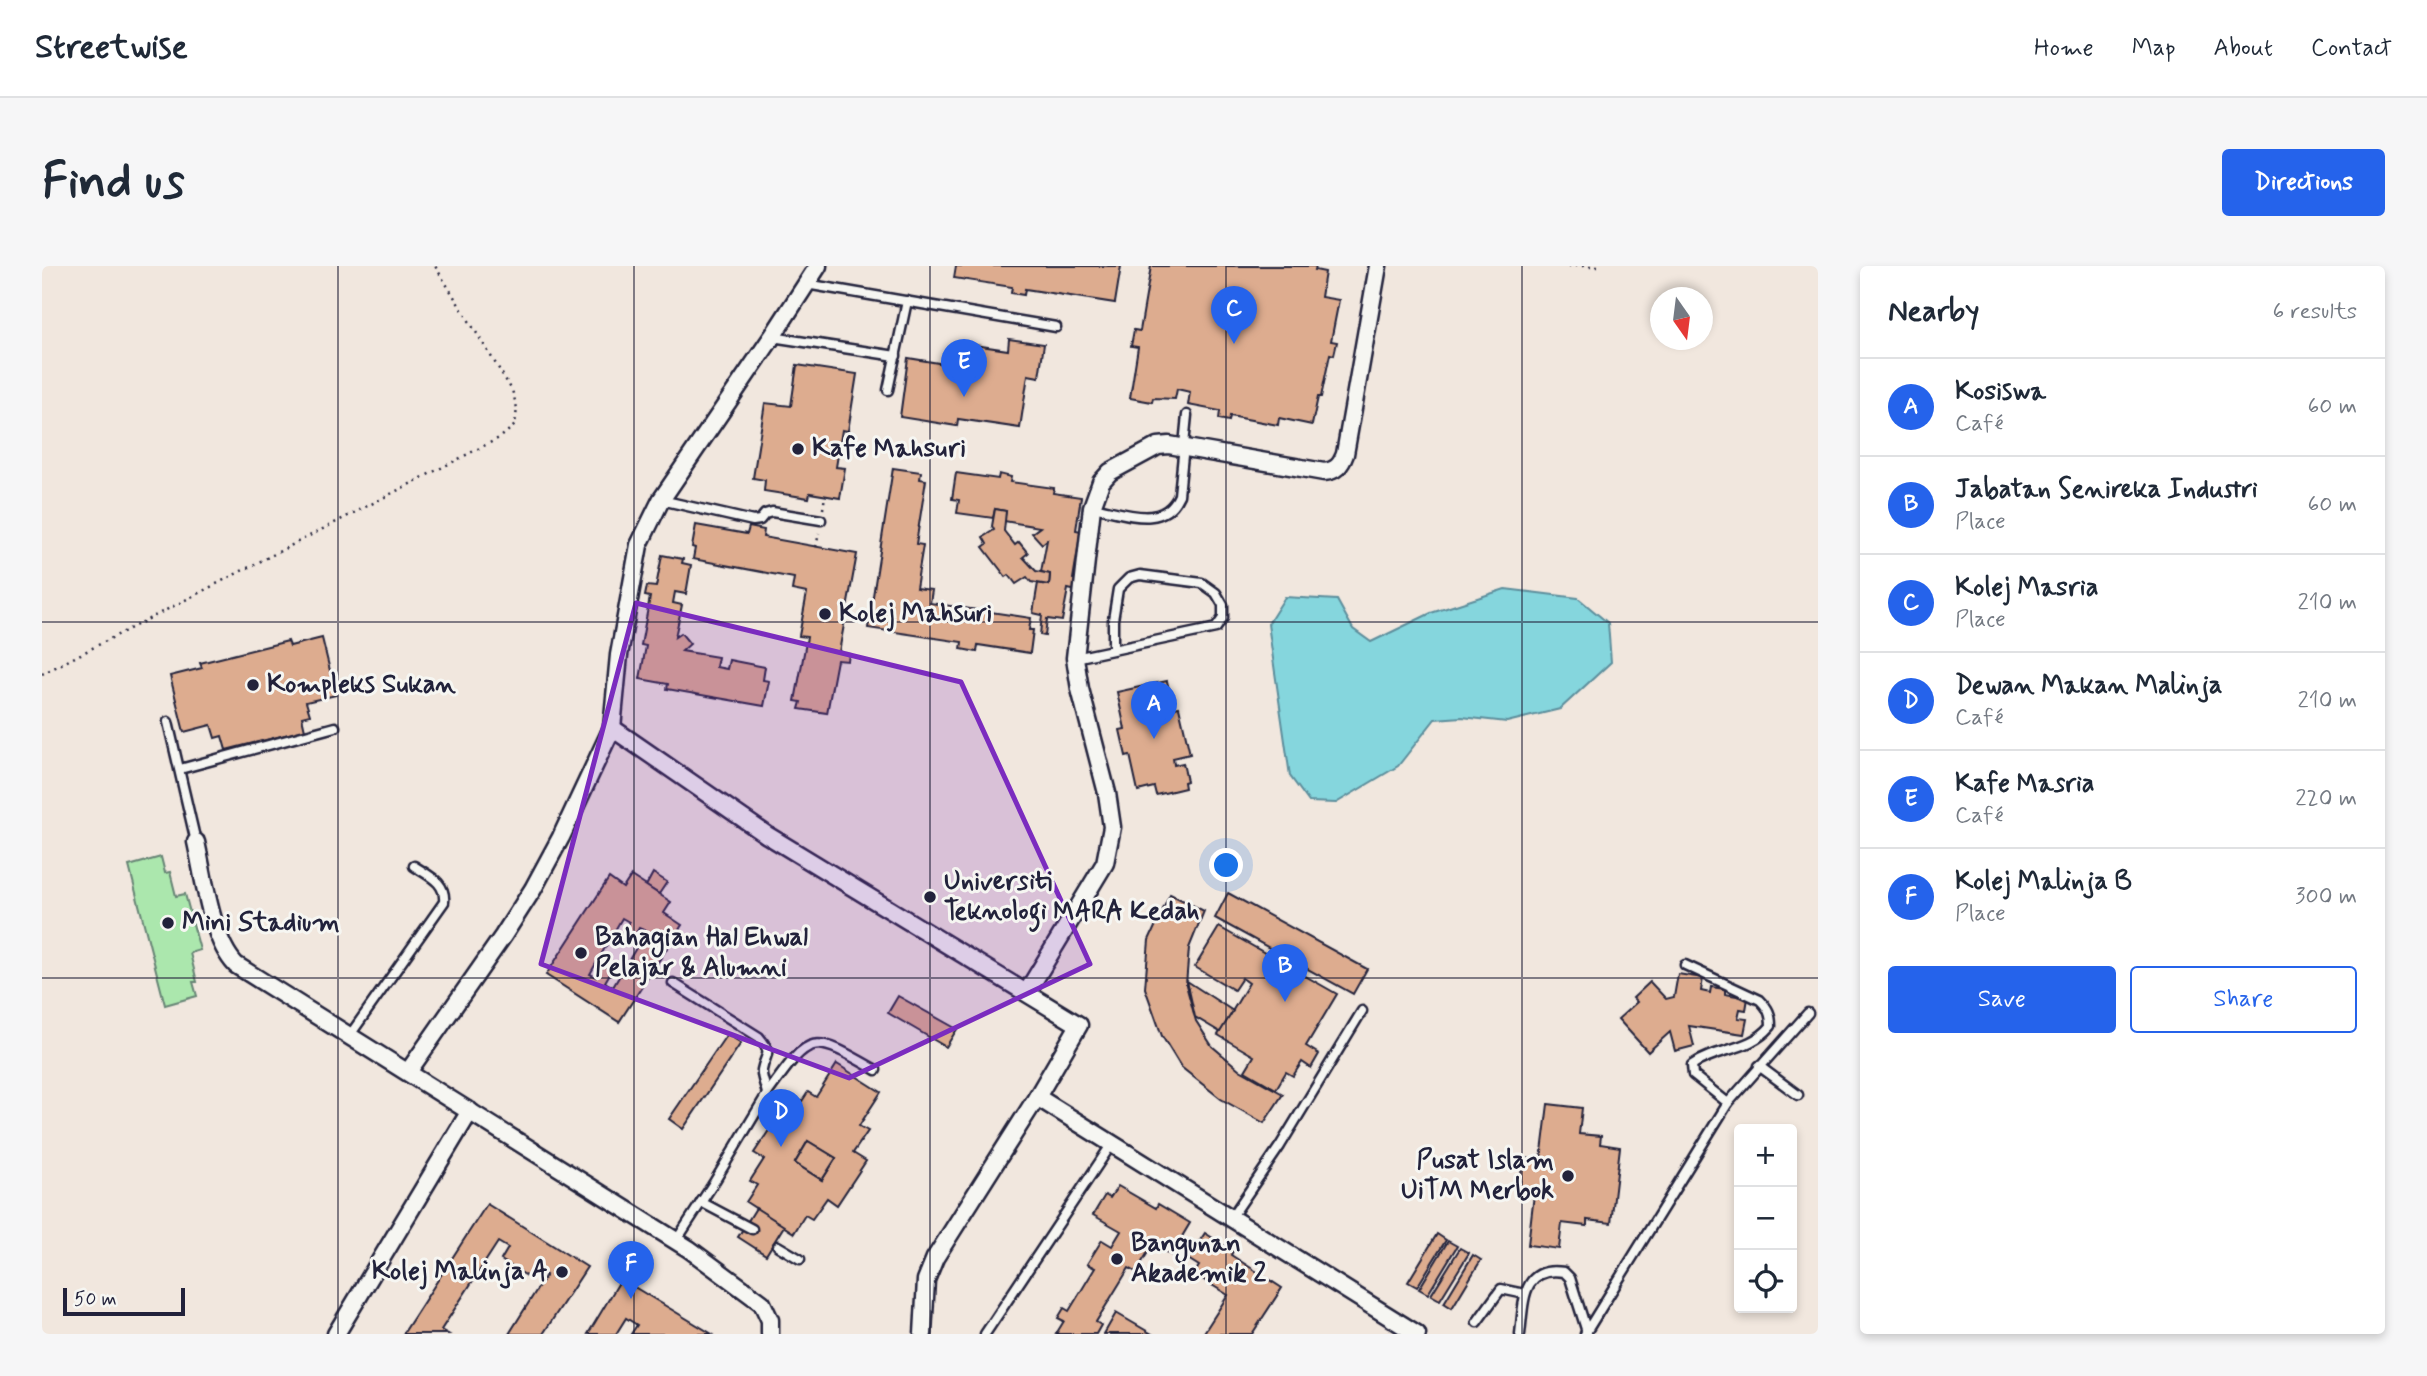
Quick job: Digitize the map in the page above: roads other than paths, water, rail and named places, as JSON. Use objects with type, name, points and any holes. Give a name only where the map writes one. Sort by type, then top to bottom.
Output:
[{"type":"street","points":[[408,1072],[533,889],[561,837],[612,728],[619,655],[639,545],[661,500],[818,266]]},
{"type":"street","points":[[1027,992],[1105,863],[1112,827],[1107,793],[1080,689],[1075,658],[1092,506],[1101,482],[1110,472],[1158,446],[1184,447],[1324,472],[1336,469],[1345,454],[1378,266]]},
{"type":"street","points":[[612,728],[767,835],[1079,1025],[1037,1097],[935,1258],[926,1280],[923,1334]]},
{"type":"street","points":[[196,842],[218,934],[226,954],[236,965],[676,1241],[762,1303],[771,1321],[770,1334]]},
{"type":"street","points":[[1037,1097],[1417,1334]]},
{"type":"street","points":[[336,1334],[470,1111]]},
{"type":"lane","points":[[806,284],[1056,327]]},
{"type":"lane","points":[[888,390],[907,301]]},
{"type":"lane","points":[[772,337],[896,356]]},
{"type":"lane","points":[[1092,506],[1149,517],[1163,515],[1174,506],[1179,495],[1187,415]]},
{"type":"lane","points":[[661,500],[753,521],[761,520],[765,514],[772,512],[821,520]]},
{"type":"lane","points":[[1075,658],[1113,650],[1216,628],[1223,618],[1223,605],[1216,593],[1202,583],[1150,575],[1129,578],[1118,589],[1113,620],[1113,650]]},
{"type":"lane","points":[[168,722],[196,842]]},
{"type":"lane","points":[[180,769],[335,727]]},
{"type":"lane","points":[[350,1035],[444,902],[445,891],[442,886],[414,866]]},
{"type":"lane","points":[[1685,965],[1760,1000],[1768,1008],[1771,1017],[1771,1026],[1755,1041],[1711,1055],[1692,1065],[1693,1075],[1728,1103]]},
{"type":"lane","points":[[673,983],[759,1037],[768,1049],[768,1058],[761,1072],[767,1094]]},
{"type":"lane","points":[[1231,1218],[1280,1146],[1362,1012]]},
{"type":"lane","points":[[1586,1333],[1728,1103],[1808,1013]]},
{"type":"lane","points":[[676,1241],[767,1094],[800,1051],[817,1043],[839,1049],[876,1070]]},
{"type":"lane","points":[[1759,1066],[1798,1095]]},
{"type":"lane","points":[[985,1334],[1111,1145]]},
{"type":"lane","points":[[701,1202],[752,1229]]},
{"type":"lane","points":[[778,1246],[800,1259]]},
{"type":"lane","points":[[1520,1334],[1525,1294],[1536,1275],[1544,1270],[1564,1272],[1570,1278],[1586,1333]]},
{"type":"lane","points":[[1477,1322],[1501,1289],[1525,1294]]},
{"type":"water","points":[[1505,589],[1578,598],[1608,623],[1611,662],[1560,709],[1507,722],[1462,717],[1435,719],[1398,766],[1336,803],[1309,802],[1290,776],[1268,624],[1285,597],[1337,600],[1353,629],[1371,642],[1431,613]]},
{"type":"place","name":"Kolej Masria","points":[[1234,344]]},
{"type":"place","name":"Kafe Masria","points":[[964,397]]},
{"type":"place","name":"Kafe Mahsuri","points":[[798,449]]},
{"type":"place","name":"Kolej Mahsuri","points":[[825,614]]},
{"type":"place","name":"Kompleks Sukan","points":[[253,685]]},
{"type":"place","name":"Kosiswa","points":[[1154,739]]},
{"type":"place","name":"Universiti Teknologi MARA Kedah","points":[[930,897]]},
{"type":"place","name":"Mini Stadium","points":[[168,923]]},
{"type":"place","name":"Bahagian Hal Ehwal Pelajar & Alumni","points":[[581,953]]},
{"type":"place","name":"Jabatan Senireka Industri","points":[[1285,1002]]},
{"type":"place","name":"Dewan Makan Malinja","points":[[781,1147]]},
{"type":"place","name":"Pusat Islam UiTM Merbok","points":[[1568,1176]]},
{"type":"place","name":"Bangunan Akademik 2","points":[[1117,1259]]},
{"type":"place","name":"Kolej Malinja A","points":[[562,1272]]},
{"type":"place","name":"Kolej Malinja B","points":[[631,1299]]}]
